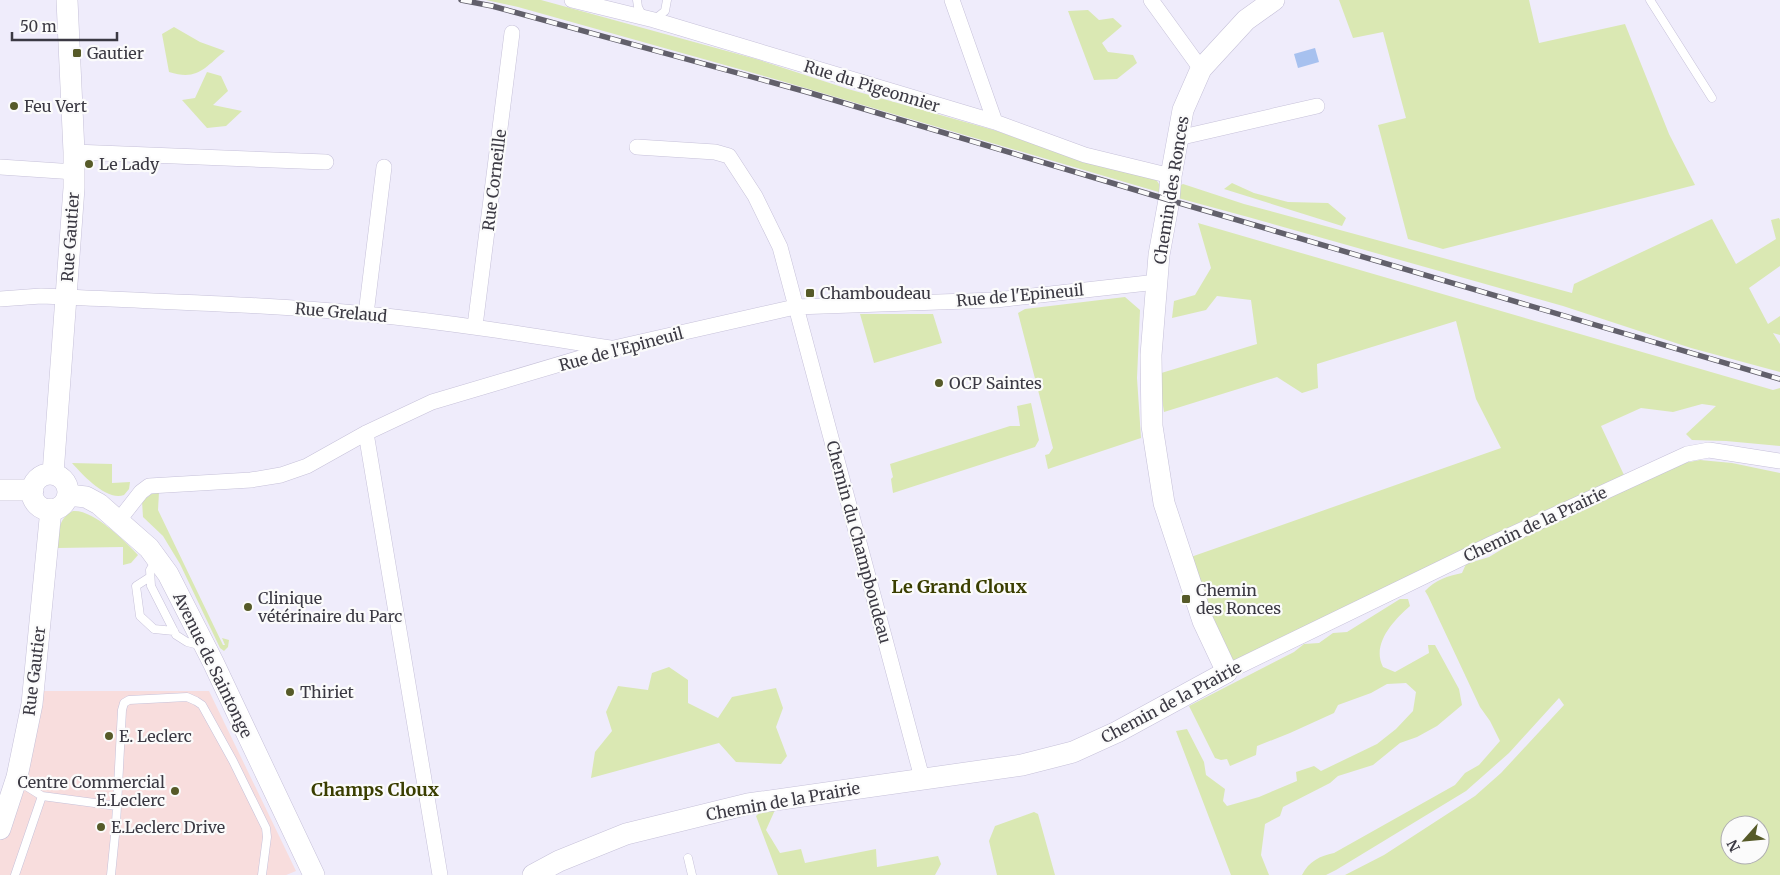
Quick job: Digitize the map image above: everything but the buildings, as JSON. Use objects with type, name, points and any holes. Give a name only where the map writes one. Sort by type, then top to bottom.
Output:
[{"type":"street","name":"Rue Gautier","points":[[53,474],[74,162],[67,0]]},
{"type":"street","name":"Rue du Pigeonnier","points":[[572,0],[649,19],[994,122],[1085,155],[1171,176]]},
{"type":"street","points":[[952,0],[994,122]]},
{"type":"street","points":[[1151,0],[1201,69]]},
{"type":"street","name":"Chemin des Ronces","points":[[1227,672],[1203,621],[1164,504],[1152,426],[1151,355],[1159,255],[1169,200],[1171,176],[1184,110],[1201,69],[1246,20],[1274,0]]},
{"type":"street","name":"Rue Corneille","points":[[475,326],[512,33]]},
{"type":"street","points":[[1178,138],[1317,106]]},
{"type":"street","name":"Chemin du Champboudeau","points":[[637,147],[716,152],[729,156],[755,196],[780,247],[922,778]]},
{"type":"street","points":[[0,167],[74,162],[326,162]]},
{"type":"street","points":[[366,314],[384,166]]},
{"type":"street","name":"Rue de l'Epineuil","points":[[119,520],[141,492],[149,486],[251,480],[281,475],[307,466],[366,433],[432,402],[614,348],[796,307],[996,300],[1157,282]]},
{"type":"street","name":"Rue Grelaud","points":[[0,299],[66,296],[278,306],[475,326],[614,348]]},
{"type":"street","points":[[366,433],[440,875]]},
{"type":"street","name":"Chemin de la Prairie","points":[[533,875],[559,861],[626,834],[748,804],[1022,765],[1073,752],[1117,732],[1227,672],[1498,540],[1687,454],[1709,450],[1726,451],[1780,461]]},
{"type":"street","points":[[53,474],[62,478],[65,482],[68,495],[60,507],[51,510],[37,504],[33,490],[39,478],[53,474]]},
{"type":"street","points":[[0,490],[33,490]]},
{"type":"street","name":"Avenue de Saintonge","points":[[68,495],[86,497],[99,504],[119,520],[149,548],[154,568],[175,587],[314,875]]},
{"type":"street","name":"Rue Gautier","points":[[0,829],[17,777],[30,712],[51,510]]},
{"type":"lane","points":[[637,0],[638,7],[649,19],[665,11],[667,0]]},
{"type":"lane","points":[[1650,0],[1712,98]]},
{"type":"lane","points":[[154,568],[136,586],[140,616],[154,629],[174,630]]},
{"type":"lane","points":[[154,568],[151,586],[176,636],[187,642],[205,646]]},
{"type":"lane","points":[[116,823],[122,710],[124,703],[129,700],[187,697],[202,705],[261,814],[267,837],[262,875]]},
{"type":"lane","points":[[17,777],[26,786],[42,796],[117,806]]},
{"type":"lane","points":[[15,875],[42,796]]},
{"type":"lane","points":[[111,875],[115,835]]},
{"type":"lane","points":[[688,858],[692,875]]},
{"type":"shaded area","points":[[209,691],[296,871],[286,875],[0,875],[0,799],[16,746],[25,692]]},
{"type":"green space","points":[[486,0],[541,0],[756,59],[848,89],[997,131],[1075,159],[1155,178],[1161,187],[1162,193],[778,80],[518,7]]},
{"type":"green space","points":[[1339,0],[1529,0],[1539,43],[1625,24],[1669,134],[1695,185],[1443,249],[1408,239],[1378,125],[1406,118],[1383,32],[1353,38]]},
{"type":"green space","points":[[1088,10],[1099,20],[1113,18],[1122,26],[1102,43],[1108,52],[1133,55],[1137,63],[1117,79],[1094,80],[1068,11]]},
{"type":"green space","points":[[174,27],[200,42],[225,51],[206,67],[194,74],[187,75],[169,72],[162,34]]},
{"type":"green space","points":[[207,72],[221,76],[228,91],[213,105],[242,111],[226,126],[207,128],[182,100],[195,98]]},
{"type":"green space","points":[[1232,183],[1254,193],[1288,202],[1328,203],[1346,218],[1342,226],[1224,189]]},
{"type":"green space","points":[[1183,184],[1244,204],[1572,293],[1574,284],[1712,219],[1736,264],[1776,239],[1771,220],[1779,218],[1780,266],[1749,288],[1768,324],[1780,316],[1780,335],[1773,333],[1780,344],[1780,372],[1691,348],[1563,306],[1178,198],[1179,186]]},
{"type":"green space","points":[[1198,223],[1773,390],[1780,388],[1780,446],[1692,440],[1686,434],[1716,406],[1702,404],[1673,412],[1641,408],[1601,426],[1624,475],[1234,661],[1224,654],[1188,558],[1501,448],[1476,399],[1456,321],[1317,364],[1318,388],[1302,393],[1277,377],[1164,412],[1158,374],[1257,344],[1251,300],[1217,296],[1206,310],[1172,318],[1174,301],[1195,295],[1211,268]]},
{"type":"green space","points":[[1125,297],[1140,310],[1137,378],[1141,438],[1048,469],[1045,455],[1049,454],[1053,448],[1018,313],[1025,309]]},
{"type":"green space","points":[[860,314],[933,314],[942,343],[874,363]]},
{"type":"green space","points":[[1031,403],[1039,440],[1035,447],[893,493],[891,479],[893,477],[890,464],[1010,426],[1020,426],[1017,406]]},
{"type":"green space","points":[[1700,460],[1732,463],[1780,473],[1780,875],[1345,875],[1384,855],[1475,796],[1501,773],[1564,705],[1559,698],[1509,753],[1466,791],[1336,870],[1326,875],[1302,875],[1315,860],[1334,853],[1455,785],[1465,773],[1479,765],[1500,741],[1490,721],[1480,707],[1425,591],[1442,579],[1462,573],[1466,564],[1489,557],[1514,542],[1684,463]]},
{"type":"green space","points":[[72,463],[112,464],[112,483],[130,482],[129,489],[124,495],[117,496],[103,491],[95,486]]},
{"type":"green space","points":[[159,492],[158,510],[223,645],[225,645],[222,638],[229,640],[228,647],[224,651],[220,648],[180,564],[163,536],[143,517],[142,501],[153,493]]},
{"type":"green space","points":[[73,511],[90,515],[99,520],[117,534],[138,555],[131,563],[123,565],[123,547],[57,548],[61,522]]},
{"type":"green space","points":[[1400,599],[1408,599],[1410,606],[1391,625],[1382,641],[1380,658],[1383,667],[1395,672],[1429,653],[1428,645],[1435,645],[1459,689],[1462,705],[1437,726],[1417,737],[1400,743],[1373,765],[1338,776],[1330,783],[1283,807],[1280,816],[1265,824],[1261,855],[1269,875],[1231,875],[1176,731],[1187,729],[1204,762],[1206,775],[1225,789],[1223,801],[1227,806],[1259,797],[1297,781],[1296,772],[1314,766],[1321,771],[1377,744],[1396,729],[1413,711],[1416,692],[1406,683],[1387,684],[1371,693],[1338,705],[1334,713],[1257,746],[1256,755],[1230,766],[1227,759],[1215,758],[1189,706],[1294,652],[1304,644],[1319,643],[1333,633],[1347,632]]},
{"type":"green space","points":[[669,667],[688,680],[688,703],[718,718],[732,697],[776,688],[783,708],[776,727],[787,756],[781,764],[736,762],[719,743],[591,778],[595,752],[612,731],[606,712],[618,686],[648,690],[652,673]]},
{"type":"green space","points":[[775,810],[766,830],[780,853],[801,849],[805,863],[876,849],[877,867],[938,856],[941,864],[935,875],[778,875],[756,816],[761,811]]},
{"type":"green space","points":[[1034,812],[1038,814],[1055,875],[997,875],[989,841],[995,826]]},
{"type":"water","points":[[1315,48],[1319,62],[1298,68],[1294,54]]},
{"type":"railway","points":[[461,0],[492,6],[807,92],[1780,379]]},
{"type":"place","name":"Gautier","points":[[77,53]]},
{"type":"place","name":"Feu Vert","points":[[14,106]]},
{"type":"place","name":"Le Lady","points":[[89,164]]},
{"type":"place","name":"Chamboudeau","points":[[810,293]]},
{"type":"place","name":"OCP Saintes","points":[[939,383]]},
{"type":"place","name":"Chemin des Ronces","points":[[1186,599]]},
{"type":"place","name":"Clinique vétérinaire du Parc","points":[[248,607]]},
{"type":"place","name":"Thiriet","points":[[290,692]]},
{"type":"place","name":"E. Leclerc","points":[[109,736]]},
{"type":"place","name":"Centre Commercial E.Leclerc","points":[[175,791]]},
{"type":"place","name":"E.Leclerc Drive","points":[[101,827]]},
{"type":"district","name":"Le Grand Cloux","points":[[959,586]]},
{"type":"district","name":"Champs Cloux","points":[[375,789]]}]
